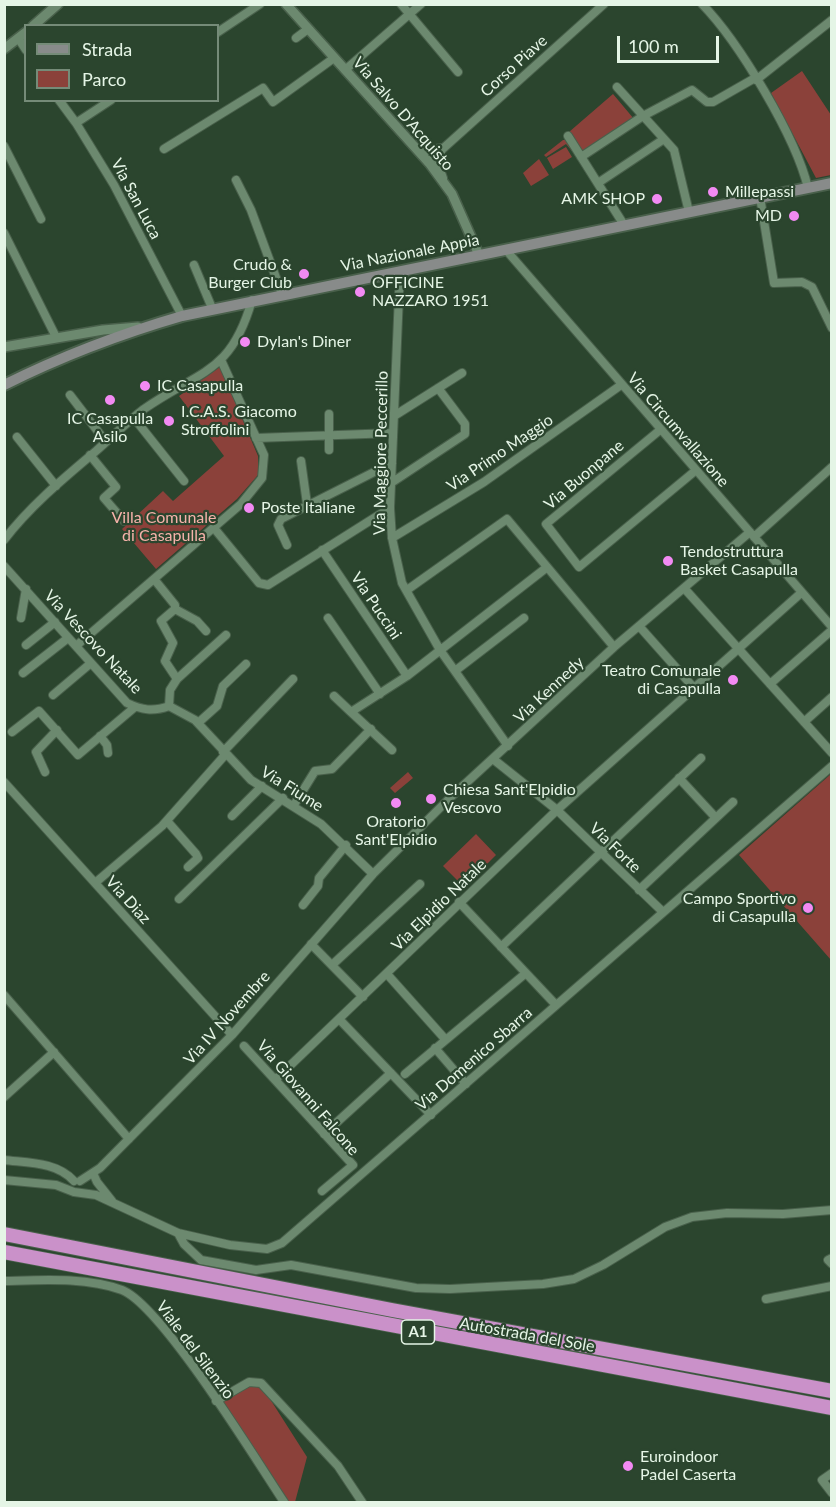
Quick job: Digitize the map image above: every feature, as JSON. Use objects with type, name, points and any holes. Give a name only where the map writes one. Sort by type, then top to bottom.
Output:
[{"type":"highway","name":"Autostrada del Sole","points":[[4,1234],[392,1310],[831,1390]]},
{"type":"highway","name":"Autostrada del Sole","points":[[4,1252],[831,1408]]},
{"type":"main road","name":"Via Nazionale Appia","points":[[4,385],[47,364],[182,315],[831,183]]},
{"type":"street","points":[[35,24],[58,4]]},
{"type":"street","points":[[219,31],[260,4]]},
{"type":"street","name":"Via Salvo D'Acquisto","points":[[286,4],[428,162],[447,187],[479,255]]},
{"type":"street","points":[[401,4],[458,72]]},
{"type":"street","points":[[345,70],[421,4]]},
{"type":"street","name":"Corso Piave","points":[[428,162],[604,4]]},
{"type":"street","points":[[702,4],[734,42],[800,158],[808,188]]},
{"type":"street","points":[[581,157],[643,116],[694,90],[707,102],[713,102],[755,79],[831,20]]},
{"type":"street","points":[[296,38],[308,29]]},
{"type":"street","points":[[4,49],[22,35]]},
{"type":"street","points":[[164,149],[263,88],[273,102],[334,58]]},
{"type":"street","points":[[617,87],[674,150],[689,212]]},
{"type":"street","name":"Via San Luca","points":[[60,102],[114,185],[182,315]]},
{"type":"street","points":[[76,123],[108,102]]},
{"type":"street","points":[[568,136],[624,225]]},
{"type":"street","points":[[598,183],[664,139]]},
{"type":"street","points":[[4,146],[41,219]]},
{"type":"street","points":[[417,149],[426,151],[443,148],[438,164],[447,187]]},
{"type":"street","points":[[236,180],[251,210],[282,294]]},
{"type":"street","points":[[760,197],[774,284],[802,282],[812,287],[831,328]]},
{"type":"street","points":[[4,233],[56,337]]},
{"type":"street","name":"Via Circumvallazione","points":[[506,250],[831,628]]},
{"type":"street","points":[[194,265],[212,308]]},
{"type":"street","name":"Via Maggiore Peccerillo","points":[[400,271],[390,508],[392,538],[402,583],[440,650],[508,746]]},
{"type":"street","points":[[4,540],[56,486],[134,418],[230,353],[242,331],[252,300]]},
{"type":"street","points":[[4,347],[56,337],[144,327]]},
{"type":"street","points":[[76,646],[214,528],[253,491],[262,478],[264,455],[220,360]]},
{"type":"street","points":[[394,416],[462,373]]},
{"type":"street","name":"Via Primo Maggio","points":[[392,538],[484,482],[621,385]]},
{"type":"street","points":[[391,483],[465,434],[465,424],[438,388]]},
{"type":"street","points":[[70,395],[106,442]]},
{"type":"street","points":[[328,450],[329,414]]},
{"type":"street","points":[[134,418],[184,481]]},
{"type":"street","name":"Via Buonpane","points":[[660,430],[546,524],[579,567],[695,471]]},
{"type":"street","points":[[256,438],[393,433]]},
{"type":"street","points":[[17,437],[56,486]]},
{"type":"street","points":[[90,455],[116,487],[104,498],[124,521]]},
{"type":"street","points":[[302,460],[307,504]]},
{"type":"street","points":[[287,545],[278,525],[280,519],[392,463]]},
{"type":"street","name":"Via Kennedy","points":[[373,874],[614,647],[831,467]]},
{"type":"street","points":[[214,528],[262,585],[268,585],[390,508]]},
{"type":"street","points":[[407,590],[507,519],[614,647]]},
{"type":"street","name":"Via Puccini","points":[[322,550],[406,676]]},
{"type":"street","name":"Via Vescovo Natale","points":[[5,567],[127,703],[135,707],[157,710],[169,706]]},
{"type":"street","points":[[351,712],[406,676],[546,568]]},
{"type":"street","points":[[154,579],[176,605],[175,609]]},
{"type":"street","points":[[684,588],[831,753]]},
{"type":"street","points":[[21,618],[26,589]]},
{"type":"street","name":"Via Elpidio Natale","points":[[275,1080],[557,810],[801,593]]},
{"type":"street","points":[[175,609],[197,621],[206,631]]},
{"type":"street","points":[[175,609],[161,621],[172,643],[165,661],[177,680]]},
{"type":"street","points":[[328,618],[380,694]]},
{"type":"street","points":[[455,671],[524,618]]},
{"type":"street","points":[[26,645],[55,622]]},
{"type":"street","points":[[639,626],[694,688]]},
{"type":"street","points":[[770,684],[831,628]]},
{"type":"street","points":[[169,706],[170,690],[177,680],[226,635]]},
{"type":"street","points":[[23,673],[68,638]]},
{"type":"street","points":[[53,694],[91,663]]},
{"type":"street","points":[[198,723],[217,706],[223,686],[246,664]]},
{"type":"street","points":[[95,883],[167,821],[224,753],[294,680]]},
{"type":"street","points":[[334,696],[392,750]]},
{"type":"street","points":[[804,722],[831,697]]},
{"type":"street","name":"Via Fiume","points":[[169,706],[198,723],[251,780],[294,805],[346,845],[373,874]]},
{"type":"street","points":[[12,732],[39,711],[78,755],[135,707]]},
{"type":"street","points":[[294,805],[315,771],[332,770],[371,729]]},
{"type":"street","points":[[45,772],[36,752],[57,730]]},
{"type":"street","points":[[100,736],[107,745],[108,753]]},
{"type":"street","points":[[501,947],[701,758]]},
{"type":"street","name":"Via Forte","points":[[493,759],[557,810],[663,912]]},
{"type":"street","name":"Via Domenico Sbarra","points":[[76,1192],[96,1196],[178,1233],[250,1249],[267,1249],[282,1243],[831,766]]},
{"type":"street","points":[[679,778],[716,818]]},
{"type":"street","name":"Via Diaz","points":[[4,782],[232,1035]]},
{"type":"street","points":[[232,816],[262,786]]},
{"type":"street","points":[[4,799],[12,793]]},
{"type":"street","points":[[179,899],[220,857],[276,807],[282,798]]},
{"type":"street","points":[[639,890],[733,802]]},
{"type":"street","points":[[167,821],[198,858],[188,867]]},
{"type":"street","points":[[303,905],[318,886],[319,878],[346,845]]},
{"type":"street","name":"Via IV Novembre","points":[[77,1182],[93,1173],[129,1139],[232,1035],[373,874]]},
{"type":"street","points":[[332,965],[420,884]]},
{"type":"street","points":[[459,902],[556,1005]]},
{"type":"street","points":[[311,944],[363,998]]},
{"type":"street","points":[[405,1074],[526,973]]},
{"type":"street","points":[[387,974],[445,1039]]},
{"type":"street","points":[[4,995],[129,1139]]},
{"type":"street","points":[[340,1020],[431,1115]]},
{"type":"street","name":"Via Giovanni Falcone","points":[[244,1046],[353,1165],[322,1191]]},
{"type":"street","points":[[435,1048],[466,1084]]},
{"type":"street","points":[[4,1097],[54,1052]]},
{"type":"street","points":[[324,1134],[391,1073]]},
{"type":"street","name":"Via Domenico Sbarra","points":[[4,1160],[57,1168],[66,1172],[96,1196]]},
{"type":"street","points":[[93,1173],[101,1189],[117,1205]]},
{"type":"street","points":[[4,1180],[56,1185],[77,1182],[83,1188],[76,1192],[56,1185]]},
{"type":"street","points":[[178,1233],[184,1244],[201,1260],[256,1270],[291,1265],[417,1288],[469,1289],[543,1284],[574,1279],[603,1265],[677,1221],[709,1215],[831,1210]]},
{"type":"street","points":[[831,1258],[828,1260],[831,1264]]},
{"type":"street","name":"Viale del Silenzio","points":[[4,1281],[103,1285],[129,1294],[144,1304],[216,1401],[284,1503]]},
{"type":"street","points":[[766,1299],[831,1286]]},
{"type":"street","points":[[216,1401],[249,1382],[261,1383],[338,1467],[362,1503]]},
{"type":"street","points":[[831,1473],[822,1480],[831,1493]]},
{"type":"green space","points":[[802,71],[831,115],[831,175],[816,178],[771,93]]},
{"type":"green space","points":[[613,94],[634,119],[582,153],[569,132]]},
{"type":"green space","points":[[563,140],[567,140],[577,157],[566,144],[546,157],[544,155]]},
{"type":"green space","points":[[566,147],[572,157],[553,169],[547,158]]},
{"type":"green space","points":[[539,159],[549,175],[531,186],[523,173]]},
{"type":"green space","name":"Villa Comunale di Casapulla","points":[[220,367],[258,456],[258,475],[237,499],[156,569],[122,529],[163,491],[173,501],[224,456],[179,396]]},
{"type":"green space","points":[[408,772],[413,778],[395,793],[390,788]]},
{"type":"green space","name":"Campo Sportivo di Casapulla","points":[[831,774],[831,960],[739,855]]},
{"type":"green space","points":[[476,834],[496,855],[464,887],[443,866]]},
{"type":"green space","points":[[254,1383],[263,1388],[307,1457],[295,1502],[288,1502],[222,1402]]},
{"type":"place","name":"Millepassi","points":[[713,192]]},
{"type":"place","name":"AMK SHOP","points":[[657,199]]},
{"type":"place","name":"MD","points":[[794,216]]},
{"type":"place","name":"Crudo & Burger Club","points":[[304,274]]},
{"type":"place","name":"OFFICINE NAZZARO 1951","points":[[360,292]]},
{"type":"place","name":"Dylan's Diner","points":[[245,342]]},
{"type":"place","name":"IC Casapulla","points":[[145,386]]},
{"type":"place","name":"IC Casapulla Asilo","points":[[110,400]]},
{"type":"place","name":"I.C.A.S. Giacomo Stroffolini","points":[[169,421]]},
{"type":"place","name":"Poste Italiane","points":[[249,508]]},
{"type":"place","name":"Tendostruttura Basket Casapulla","points":[[668,561]]},
{"type":"place","name":"Teatro Comunale di Casapulla","points":[[733,680]]},
{"type":"place","name":"Chiesa Sant'Elpidio Vescovo","points":[[431,799]]},
{"type":"place","name":"Oratorio Sant'Elpidio","points":[[396,803]]},
{"type":"place","name":"Campo Sportivo di Casapulla","points":[[808,908]]},
{"type":"place","name":"Euroindoor Padel Caserta","points":[[628,1466]]}]
